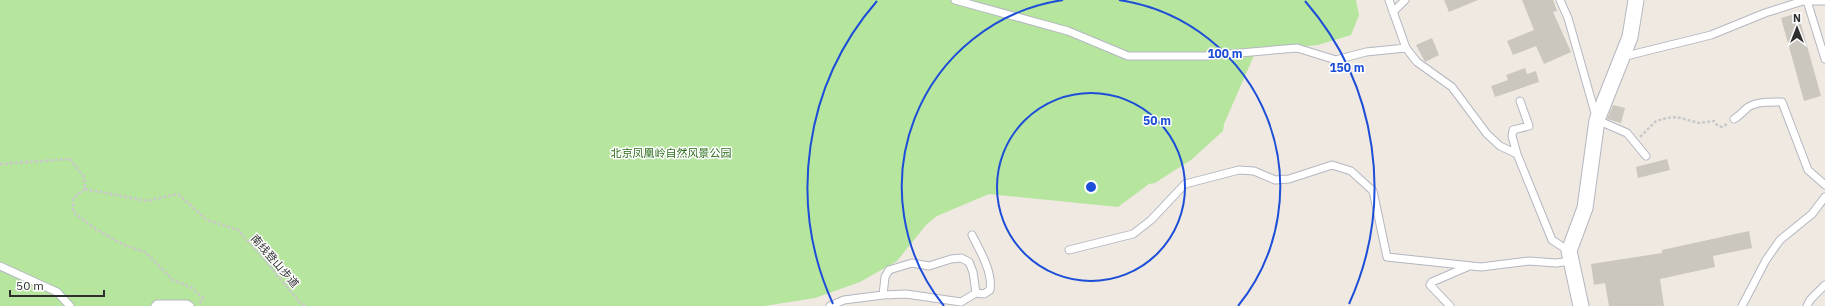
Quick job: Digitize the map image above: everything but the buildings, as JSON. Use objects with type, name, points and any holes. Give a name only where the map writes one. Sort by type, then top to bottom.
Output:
[{"type":"street","points":[[1581,306],[1570,256],[1585,208],[1597,120],[1630,37],[1636,0]]},
{"type":"lane","points":[[955,0],[1068,31],[1128,56],[1205,56],[1297,48],[1336,60],[1366,52],[1406,48]]},
{"type":"lane","points":[[1389,0],[1406,48],[1417,62],[1452,87],[1487,134],[1500,146],[1517,154]]},
{"type":"lane","points":[[1393,12],[1405,0]]},
{"type":"lane","points":[[1560,0],[1568,18],[1597,120],[1628,133],[1646,156]]},
{"type":"lane","points":[[1622,57],[1711,35],[1765,13],[1807,1],[1825,1]]},
{"type":"lane","points":[[1807,1],[1825,58]]},
{"type":"lane","points":[[1069,250],[1133,234],[1151,220],[1185,184],[1239,170],[1254,171],[1275,180],[1289,179],[1332,165],[1351,171],[1373,191],[1387,257],[1481,267],[1529,261],[1556,263],[1570,256],[1552,240],[1517,154],[1512,136],[1514,130],[1529,126],[1520,101]]},
{"type":"lane","points":[[1734,119],[1742,114],[1747,108],[1754,105],[1764,102],[1782,102],[1808,170],[1825,185]]},
{"type":"lane","points":[[1742,306],[1766,260],[1780,240],[1812,214],[1825,196]]},
{"type":"lane","points":[[830,306],[844,300],[883,295],[906,294],[961,304],[976,293],[984,294],[990,290],[991,284],[989,273],[972,235]]},
{"type":"lane","points":[[883,295],[885,277],[889,270],[912,263],[929,266],[951,259],[960,258],[969,262],[973,272],[976,293]]},
{"type":"lane","points":[[0,266],[57,292],[70,306]]},
{"type":"lane","points":[[1450,306],[1430,285],[1432,282],[1469,266]]},
{"type":"lane","points":[[1807,306],[1810,300],[1825,285]]},
{"type":"lane","points":[[155,306],[157,304],[187,304],[190,306]]},
{"type":"path","points":[[1636,142],[1656,121],[1667,118],[1677,117],[1699,123],[1710,120],[1722,127],[1734,119]]},
{"type":"path","points":[[0,164],[70,159],[84,176],[85,189],[73,198],[73,212],[97,230],[124,245],[146,252],[173,280],[192,288],[203,298],[198,306]]},
{"type":"path","name":"南线登山步道","points":[[85,189],[147,202],[178,194],[208,220],[238,230],[260,253],[301,304],[307,306]]},
{"type":"green space","name":"北京凤凰岭自然风景公园","points":[[0,0],[1356,0],[1359,15],[1351,35],[1318,45],[1267,50],[1255,53],[1224,124],[1223,131],[1191,160],[1155,183],[1149,184],[1118,207],[989,194],[937,216],[926,225],[897,261],[860,282],[815,298],[764,306],[0,306]]}]
